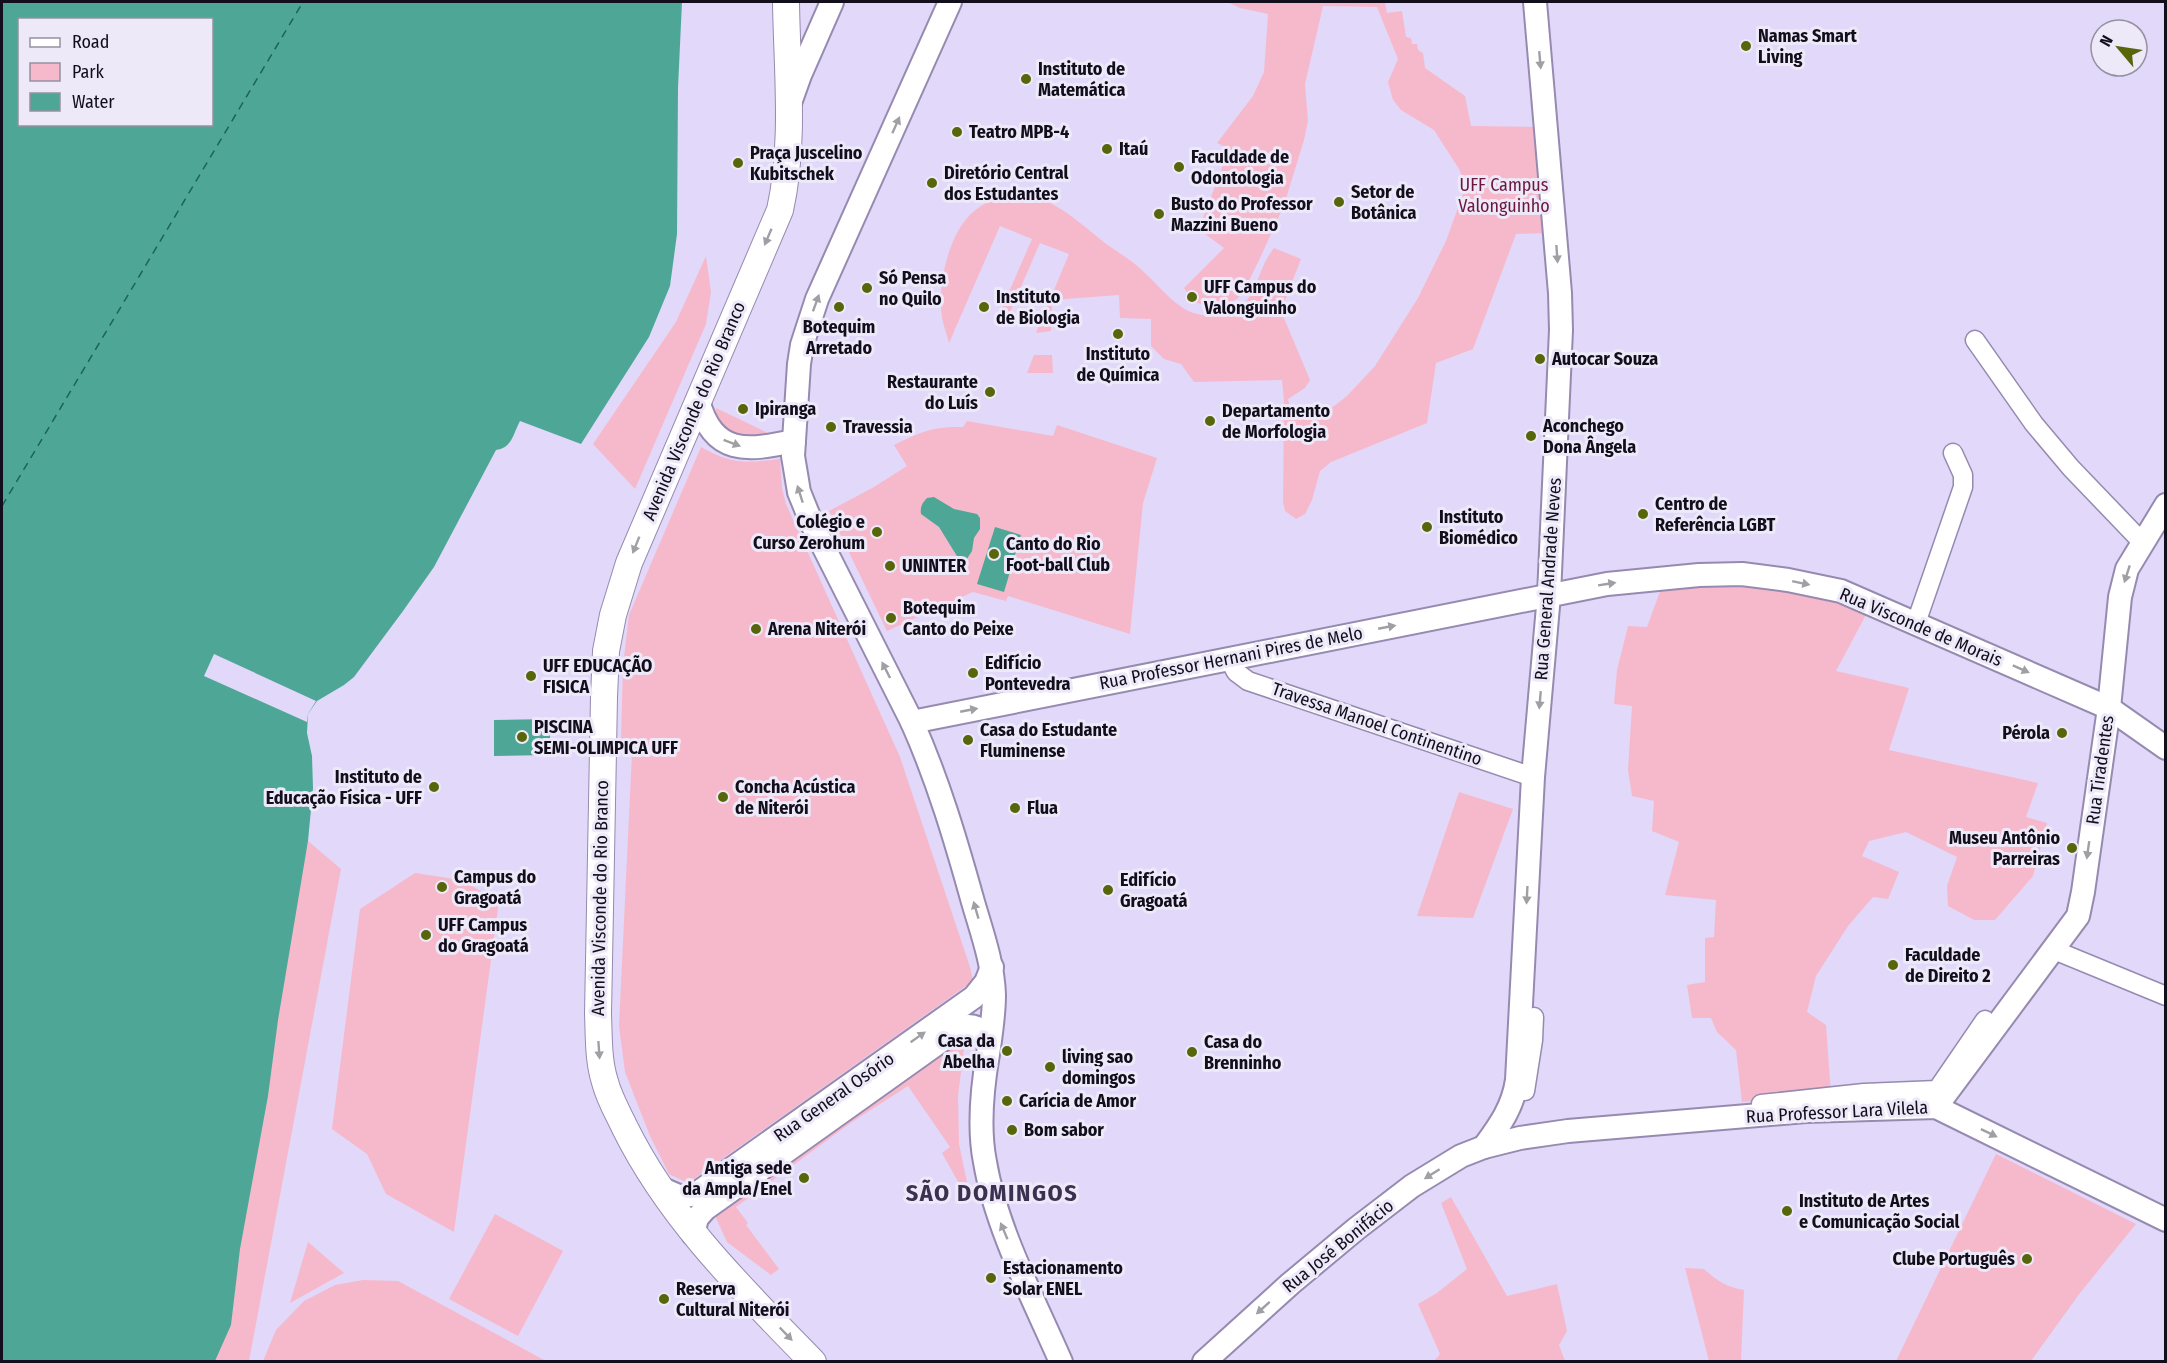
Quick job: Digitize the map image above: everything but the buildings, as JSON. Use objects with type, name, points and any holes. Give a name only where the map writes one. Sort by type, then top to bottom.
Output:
[{"type":"main road","name":"Avenida Visconde do Rio Branco","points":[[786,2],[788,109],[786,182],[780,210],[658,491],[619,591],[606,651],[598,1014],[600,1061],[608,1092],[641,1158],[693,1234],[813,1362]]},
{"type":"street","points":[[788,109],[800,75],[832,2]]},
{"type":"street","points":[[950,2],[817,299],[802,345],[794,441],[796,478],[812,524],[927,755],[947,815],[992,967],[994,1013],[984,1083],[982,1118],[984,1161],[1001,1222],[1060,1362]]},
{"type":"street","name":"Rua General Andrade Neves","points":[[1484,1147],[1507,1115],[1517,1080],[1533,777],[1549,595],[1561,330],[1535,2]]},
{"type":"street","points":[[1976,340],[2034,424],[2071,468],[2142,542]]},
{"type":"street","points":[[698,400],[710,429],[719,438],[729,443],[755,448],[794,441]]},
{"type":"street","points":[[1916,623],[1963,488],[1963,475],[1953,453]]},
{"type":"street","name":"Rua Tiradentes","points":[[1936,1107],[2078,916],[2109,708],[2120,597],[2127,569],[2166,505]]},
{"type":"street","name":"Rua Visconde de Morais","points":[[1549,595],[1607,584],[1699,574],[1742,574],[1788,580],[1841,591],[2109,708],[2166,748]]},
{"type":"street","name":"Rua Professor Hernani Pires de Melo","points":[[912,722],[1549,595]]},
{"type":"street","name":"Travessa Manoel Continentino","points":[[1229,659],[1236,672],[1248,681],[1533,777]]},
{"type":"street","points":[[2054,950],[2166,996]]},
{"type":"street","name":"Rua General Osório","points":[[660,1188],[687,1197],[701,1191],[974,997],[986,982],[992,967]]},
{"type":"street","points":[[1534,1017],[1526,1089],[1509,1132],[1528,1125],[1864,1093],[1937,1090],[1985,1020]]},
{"type":"street","name":"Rua General Osório","points":[[693,1234],[699,1215],[710,1205],[959,1028],[976,1027],[990,1038]]},
{"type":"street","name":"Rua Professor Lara Vilela","points":[[1484,1147],[1520,1138],[1600,1129],[1806,1111],[1936,1107],[2166,1220]]},
{"type":"street","name":"Rua José Bonifácio","points":[[1204,1362],[1356,1229],[1435,1171],[1484,1147]]},
{"type":"green space","name":"UFF Campus Valonguinho","points":[[1227,2],[1385,2],[1387,13],[1402,11],[1406,37],[1411,38],[1412,44],[1417,44],[1418,50],[1423,53],[1425,68],[1465,96],[1471,126],[1537,127],[1548,233],[1516,234],[1473,349],[1436,363],[1427,423],[1331,462],[1320,471],[1312,500],[1305,514],[1296,519],[1285,511],[1283,502],[1284,401],[1282,380],[1194,382],[1181,364],[1164,359],[1151,346],[1151,319],[1120,318],[1119,295],[1052,300],[1051,331],[1036,333],[1069,254],[1040,243],[1007,319],[999,315],[1032,239],[1000,226],[949,343],[942,317],[941,296],[944,274],[949,252],[961,226],[975,210],[987,202],[1018,195],[1033,197],[1061,209],[1137,266],[1174,302],[1182,308],[1201,315],[1227,312],[1239,307],[1247,300],[1274,248],[1301,259],[1281,311],[1310,380],[1305,388],[1288,399],[1292,417],[1333,407],[1347,396],[1375,366],[1418,298],[1446,241],[1464,191],[1459,169],[1434,130],[1401,110],[1393,100],[1388,82],[1398,59],[1377,7],[1323,6],[1305,84],[1308,121],[1284,205],[1244,291],[1237,299],[1221,306],[1209,307],[1193,301],[1184,288],[1224,248],[1205,234],[1202,221],[1229,149],[1217,143],[1253,96],[1264,72],[1268,14],[1240,8]]},
{"type":"green space","points":[[706,256],[711,292],[706,324],[635,489],[593,444],[676,322]]},
{"type":"green space","points":[[1034,355],[1052,355],[1053,373],[1027,373]]},
{"type":"green space","points":[[716,408],[770,434],[746,436],[734,433],[716,418]]},
{"type":"green space","name":"Canto do Rio Foot-ball Club","points":[[967,421],[1053,436],[1057,425],[1157,458],[1143,503],[1130,634],[1008,596],[1006,601],[973,592],[887,631],[829,511],[907,466],[894,445],[927,431],[963,427]]},
{"type":"green space","points":[[701,447],[731,460],[780,459],[782,488],[786,504],[900,757],[973,981],[688,1183],[669,1174],[650,1136],[625,1072],[619,1026],[632,753],[621,739],[623,666],[629,615]]},
{"type":"green space","points":[[1735,571],[1868,611],[1836,671],[1909,688],[1889,750],[2038,783],[2026,817],[2047,823],[2033,876],[1995,920],[1974,920],[1948,906],[1947,886],[1957,857],[1906,832],[1869,841],[1862,856],[1899,872],[1888,899],[1873,897],[1848,926],[1816,976],[1807,1012],[1826,1025],[1831,1094],[1742,1102],[1736,1050],[1717,1032],[1711,1018],[1692,1018],[1687,985],[1705,982],[1705,938],[1714,937],[1716,900],[1665,895],[1679,842],[1652,831],[1654,801],[1632,796],[1628,770],[1632,706],[1614,704],[1617,670],[1628,626],[1647,627],[1662,586]]},
{"type":"green space","points":[[1459,792],[1513,809],[1473,918],[1417,916]]},
{"type":"green space","points":[[308,841],[341,869],[249,1361],[210,1362]]},
{"type":"green space","points":[[415,873],[461,880],[499,901],[454,1232],[386,1194],[367,1154],[332,1129],[360,909]]},
{"type":"green space","points":[[964,1031],[976,1038],[964,1048],[958,1096],[959,1144],[968,1187],[961,1187],[942,1153],[950,1147],[908,1086],[852,1122],[736,1207],[748,1223],[746,1225],[779,1269],[771,1275],[727,1242],[715,1216],[719,1208]]},
{"type":"green space","name":"Clube Português","points":[[1996,1154],[2136,1224],[2080,1293],[2031,1361],[1896,1361]]},
{"type":"green space","points":[[1451,1197],[1507,1296],[1557,1284],[1567,1331],[1559,1345],[1565,1361],[1434,1361],[1440,1354],[1418,1304],[1437,1293],[1467,1269],[1441,1203]]},
{"type":"green space","points":[[495,1214],[563,1251],[518,1336],[449,1299]]},
{"type":"green space","points":[[308,1242],[344,1273],[290,1303]]},
{"type":"green space","points":[[1685,1268],[1704,1269],[1722,1283],[1744,1290],[1741,1361],[1709,1361]]},
{"type":"green space","points":[[363,1280],[398,1281],[546,1361],[263,1361],[276,1330],[304,1301],[335,1285]]},
{"type":"water","points":[[2,2],[682,2],[678,88],[677,234],[670,286],[649,337],[581,444],[520,421],[509,443],[496,450],[434,567],[403,611],[354,677],[317,701],[308,714],[307,733],[312,756],[313,788],[308,841],[278,1020],[268,1096],[240,1249],[231,1325],[215,1361],[2,1362]]},
{"type":"water","points":[[934,497],[954,509],[977,514],[980,518],[980,529],[974,538],[972,551],[965,562],[960,561],[939,527],[921,514],[921,507],[927,498]]},
{"type":"water","points":[[995,527],[1021,535],[1004,592],[977,584]]},
{"type":"water","name":"PISCINA SEMI-OLIMPICA UFF","points":[[550,719],[550,755],[494,756],[494,720]]},
{"type":"pier","points":[[214,654],[316,701],[308,714],[307,722],[204,676]]},
{"type":"ferry route","points":[[2,506],[303,2]]},
{"type":"place","name":"Namas Smart Living","points":[[1746,46]]},
{"type":"place","name":"Instituto de Matemática","points":[[1026,79]]},
{"type":"place","name":"Teatro MPB-4","points":[[957,132]]},
{"type":"place","name":"Itaú","points":[[1107,149]]},
{"type":"place","name":"Praça Juscelino Kubitschek","points":[[738,163]]},
{"type":"place","name":"Faculdade de Odontologia","points":[[1179,167]]},
{"type":"place","name":"Diretório Central dos Estudantes","points":[[932,183]]},
{"type":"place","name":"Setor de Botânica","points":[[1339,202]]},
{"type":"place","name":"Busto do Professor Mazzini Bueno","points":[[1159,214]]},
{"type":"place","name":"Só Pensa no Quilo","points":[[867,288]]},
{"type":"place","name":"UFF Campus do Valonguinho","points":[[1192,297]]},
{"type":"place","name":"Botequim Arretado","points":[[839,307]]},
{"type":"place","name":"Instituto de Biologia","points":[[984,307]]},
{"type":"place","name":"Instituto de Química","points":[[1118,334]]},
{"type":"place","name":"Autocar Souza","points":[[1540,359]]},
{"type":"place","name":"Restaurante do Luís","points":[[990,392]]},
{"type":"place","name":"Ipiranga","points":[[743,409]]},
{"type":"place","name":"Departamento de Morfologia","points":[[1210,421]]},
{"type":"place","name":"Travessia","points":[[831,427]]},
{"type":"place","name":"Aconchego Dona Ângela","points":[[1531,436]]},
{"type":"place","name":"Centro de Referência LGBT","points":[[1643,514]]},
{"type":"place","name":"Instituto Biomédico","points":[[1427,527]]},
{"type":"place","name":"Colégio e Curso Zerohum","points":[[877,532]]},
{"type":"place","name":"Canto do Rio Foot-ball Club","points":[[994,554]]},
{"type":"place","name":"UNINTER","points":[[890,566]]},
{"type":"place","name":"Botequim Canto do Peixe","points":[[891,618]]},
{"type":"place","name":"Arena Niterói","points":[[756,629]]},
{"type":"place","name":"Edifício Pontevedra","points":[[973,673]]},
{"type":"place","name":"UFF EDUCAÇÃO FISICA","points":[[531,676]]},
{"type":"place","name":"Pérola","points":[[2062,733]]},
{"type":"place","name":"PISCINA SEMI-OLIMPICA UFF","points":[[522,737]]},
{"type":"place","name":"Casa do Estudante Fluminense","points":[[968,740]]},
{"type":"place","name":"Instituto de Educação Física - UFF","points":[[434,787]]},
{"type":"place","name":"Concha Acústica de Niterói","points":[[723,797]]},
{"type":"place","name":"Flua","points":[[1015,808]]},
{"type":"place","name":"Museu Antônio Parreiras","points":[[2072,848]]},
{"type":"place","name":"Campus do Gragoatá","points":[[442,887]]},
{"type":"place","name":"Edifício Gragoatá","points":[[1108,890]]},
{"type":"place","name":"UFF Campus do Gragoatá","points":[[426,935]]},
{"type":"place","name":"Faculdade de Direito 2","points":[[1893,965]]},
{"type":"place","name":"Casa da Abelha","points":[[1007,1051]]},
{"type":"place","name":"Casa do Brenninho","points":[[1192,1052]]},
{"type":"place","name":"living sao domingos","points":[[1050,1067]]},
{"type":"place","name":"Carícia de Amor","points":[[1007,1101]]},
{"type":"place","name":"Bom sabor","points":[[1012,1130]]},
{"type":"place","name":"Antiga sede da Ampla/Enel","points":[[804,1178]]},
{"type":"place","name":"Instituto de Artes e Comunicação Social","points":[[1787,1211]]},
{"type":"place","name":"Clube Português","points":[[2027,1259]]},
{"type":"place","name":"Estacionamento Solar ENEL","points":[[991,1278]]},
{"type":"place","name":"Reserva Cultural Niterói","points":[[664,1299]]},
{"type":"district","name":"SÃO DOMINGOS","points":[[992,1193]]}]
